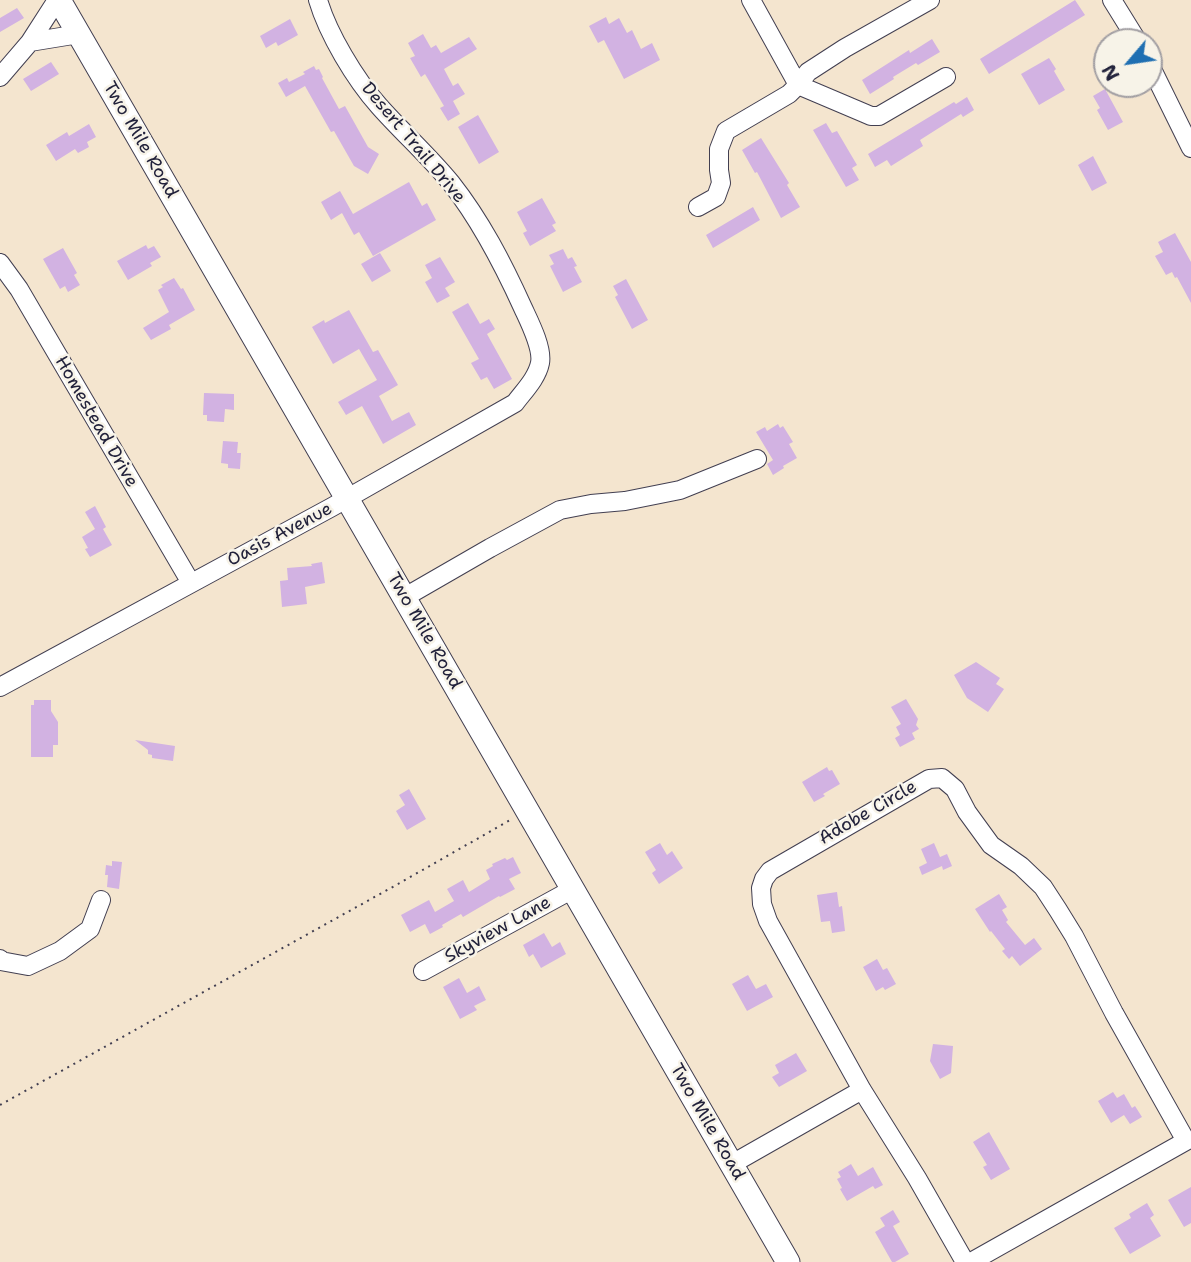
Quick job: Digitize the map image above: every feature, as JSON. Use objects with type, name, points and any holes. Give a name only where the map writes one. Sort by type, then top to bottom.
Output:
[{"type":"main road","name":"Two Mile Road","points":[[58,0],[788,1262]]},
{"type":"street","points":[[0,77],[30,42],[58,0]]},
{"type":"street","name":"Desert Trail Drive","points":[[318,0],[322,14],[351,68],[364,86],[451,183],[483,228],[536,337],[540,362]]},
{"type":"street","points":[[751,0],[798,85],[871,116],[879,116],[946,77]]},
{"type":"street","points":[[698,206],[716,197],[721,183],[719,149],[726,131],[789,94],[808,72],[845,48],[930,0]]},
{"type":"street","points":[[1112,0],[1129,28]]},
{"type":"street","points":[[30,42],[79,34]]},
{"type":"street","points":[[1163,91],[1191,148]]},
{"type":"street","name":"Homestead Drive","points":[[0,263],[19,289],[191,583]]},
{"type":"street","name":"Oasis Avenue","points":[[0,687],[515,403],[531,383],[540,362]]},
{"type":"street","points":[[405,597],[560,510],[639,499],[680,490],[757,458]]},
{"type":"street","name":"Adobe Circle","points":[[965,1262],[862,1090],[768,921],[762,904],[761,888],[770,870],[929,779],[942,778],[956,789],[967,812],[991,845],[1043,887],[1074,936],[1186,1141],[971,1262]]},
{"type":"street","name":"Skyview Lane","points":[[423,971],[573,889]]},
{"type":"street","points":[[0,959],[28,966],[60,951],[90,929],[101,900]]},
{"type":"street","points":[[732,1164],[862,1090]]},
{"type":"path","points":[[0,1105],[528,810]]},
{"type":"building","points":[[1075,0],[1085,15],[989,74],[980,59]]},
{"type":"building","points":[[17,8],[24,18],[0,32],[0,18]]},
{"type":"building","points":[[606,17],[609,24],[619,18],[627,33],[632,30],[641,49],[652,43],[660,60],[624,79],[604,40],[598,43],[589,26]]},
{"type":"building","points":[[290,19],[298,35],[278,46],[276,42],[266,48],[260,36]]},
{"type":"building","points":[[423,34],[431,48],[436,45],[441,53],[469,37],[477,49],[444,69],[453,86],[458,83],[465,94],[453,101],[460,114],[448,121],[440,108],[444,106],[425,74],[421,77],[410,58],[415,56],[408,43]]},
{"type":"building","points":[[932,39],[940,52],[918,65],[916,63],[870,94],[862,80],[909,50],[910,53]]},
{"type":"building","points":[[1049,58],[1065,90],[1039,105],[1021,74]]},
{"type":"building","points":[[51,62],[59,74],[31,91],[23,79]]},
{"type":"building","points":[[314,66],[316,70],[319,69],[339,109],[345,106],[368,147],[379,154],[368,174],[354,166],[305,86],[286,97],[278,83],[287,78],[289,82]]},
{"type":"building","points":[[967,97],[974,110],[963,117],[961,114],[920,140],[923,146],[891,166],[887,160],[875,167],[868,154],[954,102],[956,104]]},
{"type":"building","points":[[1094,98],[1110,98],[1123,122],[1108,130],[1097,110],[1100,108]]},
{"type":"building","points":[[478,115],[499,152],[479,164],[458,127]]},
{"type":"building","points":[[826,123],[832,133],[837,131],[857,165],[852,168],[859,180],[846,187],[813,130]]},
{"type":"building","points":[[89,124],[96,137],[87,142],[89,147],[78,153],[75,149],[56,161],[46,145],[67,132],[69,136]]},
{"type":"building","points":[[761,138],[789,183],[787,185],[800,207],[781,218],[742,150]]},
{"type":"building","points":[[1093,156],[1107,183],[1092,191],[1078,165]]},
{"type":"building","points":[[409,182],[422,206],[427,203],[436,220],[373,256],[359,232],[354,235],[342,213],[331,220],[321,202],[340,191],[353,214]]},
{"type":"building","points":[[542,198],[556,223],[552,225],[556,231],[530,246],[523,233],[527,231],[517,212]]},
{"type":"building","points":[[753,207],[760,220],[713,248],[706,235]]},
{"type":"building","points":[[1175,233],[1191,262],[1191,303],[1177,277],[1175,278],[1172,272],[1166,275],[1155,256],[1163,252],[1158,242]]},
{"type":"building","points":[[146,245],[148,249],[154,246],[161,257],[150,263],[152,266],[128,280],[117,261]]},
{"type":"building","points":[[63,248],[77,273],[74,275],[80,285],[68,292],[65,286],[60,289],[43,259]]},
{"type":"building","points":[[563,249],[568,259],[572,257],[582,282],[563,292],[550,266],[554,264],[549,255]]},
{"type":"building","points":[[380,253],[391,271],[372,282],[361,264]]},
{"type":"building","points":[[440,257],[455,282],[445,288],[450,296],[437,303],[425,282],[432,278],[425,265]]},
{"type":"building","points":[[174,278],[195,310],[169,325],[171,329],[151,340],[143,328],[169,312],[158,290],[163,287],[161,285]]},
{"type":"building","points":[[626,279],[648,320],[632,329],[615,297],[618,295],[613,286]]},
{"type":"building","points":[[468,303],[480,324],[489,319],[495,329],[487,334],[512,379],[494,389],[487,377],[481,380],[471,363],[479,359],[452,312]]},
{"type":"building","points":[[349,310],[373,352],[378,350],[398,385],[379,396],[392,421],[409,412],[416,425],[383,444],[362,406],[346,415],[338,402],[377,380],[359,349],[333,364],[312,327]]},
{"type":"building","points":[[204,393],[234,394],[234,410],[225,409],[224,422],[207,421],[207,415],[203,415]]},
{"type":"building","points":[[778,424],[780,428],[783,426],[793,442],[789,444],[797,458],[773,475],[767,464],[773,460],[756,432],[765,427],[767,431]]},
{"type":"building","points":[[223,441],[238,442],[237,453],[241,453],[240,469],[228,468],[228,464],[221,463]]},
{"type":"building","points":[[95,506],[112,545],[90,557],[82,537],[95,529],[85,512]]},
{"type":"building","points":[[322,562],[325,583],[305,587],[307,604],[282,607],[280,581],[288,580],[287,568],[312,566],[311,564]]},
{"type":"building","points":[[976,662],[1000,678],[996,684],[1004,689],[988,712],[967,698],[954,675]]},
{"type":"building","points":[[906,699],[918,719],[916,725],[919,729],[912,733],[915,739],[900,747],[895,738],[900,735],[896,727],[901,724],[891,707]]},
{"type":"building","points":[[34,700],[51,700],[51,711],[58,722],[58,745],[53,745],[53,757],[31,757],[31,705],[34,705]]},
{"type":"building","points":[[135,740],[175,746],[173,761],[152,758],[148,750]]},
{"type":"building","points":[[827,767],[829,771],[832,770],[840,784],[814,802],[802,782]]},
{"type":"building","points":[[409,789],[426,819],[407,830],[396,811],[405,805],[399,795]]},
{"type":"building","points":[[660,843],[667,855],[672,851],[683,868],[659,884],[652,873],[656,870],[645,852]]},
{"type":"building","points":[[934,843],[940,857],[947,854],[952,866],[943,870],[942,866],[922,875],[919,867],[927,863],[921,849]]},
{"type":"building","points":[[513,857],[521,873],[509,879],[515,889],[463,917],[461,914],[430,934],[425,924],[410,932],[401,915],[429,900],[435,912],[454,901],[447,889],[463,880],[469,892],[490,879],[486,870],[493,866],[492,864]]},
{"type":"building","points":[[112,861],[122,862],[119,889],[107,887],[106,865],[112,866]]},
{"type":"building","points":[[837,892],[845,931],[832,933],[830,921],[821,922],[817,895]]},
{"type":"building","points":[[999,894],[1007,907],[1002,910],[1008,920],[1006,922],[1025,945],[1034,938],[1042,949],[1020,966],[1012,956],[1009,959],[1002,951],[1005,949],[975,909]]},
{"type":"building","points":[[544,933],[552,947],[560,942],[566,954],[541,968],[533,954],[529,957],[523,945]]},
{"type":"building","points":[[877,959],[883,970],[887,968],[896,984],[876,991],[863,967]]},
{"type":"building","points":[[748,975],[756,989],[766,984],[773,997],[747,1011],[732,984]]},
{"type":"building","points":[[459,978],[467,993],[479,986],[486,1000],[474,1006],[477,1010],[460,1019],[443,987]]},
{"type":"building","points":[[933,1044],[953,1046],[951,1073],[940,1079],[930,1061]]},
{"type":"building","points":[[796,1053],[807,1071],[779,1087],[772,1077],[779,1073],[775,1065]]},
{"type":"building","points":[[1113,1092],[1117,1098],[1124,1094],[1132,1108],[1135,1106],[1142,1117],[1130,1124],[1124,1115],[1111,1123],[1098,1101]]},
{"type":"building","points":[[989,1132],[1010,1169],[991,1180],[983,1167],[987,1165],[973,1142]]},
{"type":"building","points":[[851,1164],[858,1176],[873,1167],[883,1185],[875,1189],[873,1186],[847,1201],[837,1179],[841,1177],[838,1172]]},
{"type":"building","points":[[1191,1187],[1191,1223],[1184,1227],[1168,1200]]},
{"type":"building","points":[[1147,1203],[1154,1215],[1150,1218],[1161,1236],[1130,1254],[1114,1228],[1131,1218],[1129,1214]]},
{"type":"building","points":[[893,1210],[900,1222],[893,1226],[909,1254],[895,1262],[892,1262],[875,1232],[885,1226],[880,1218]]}]
